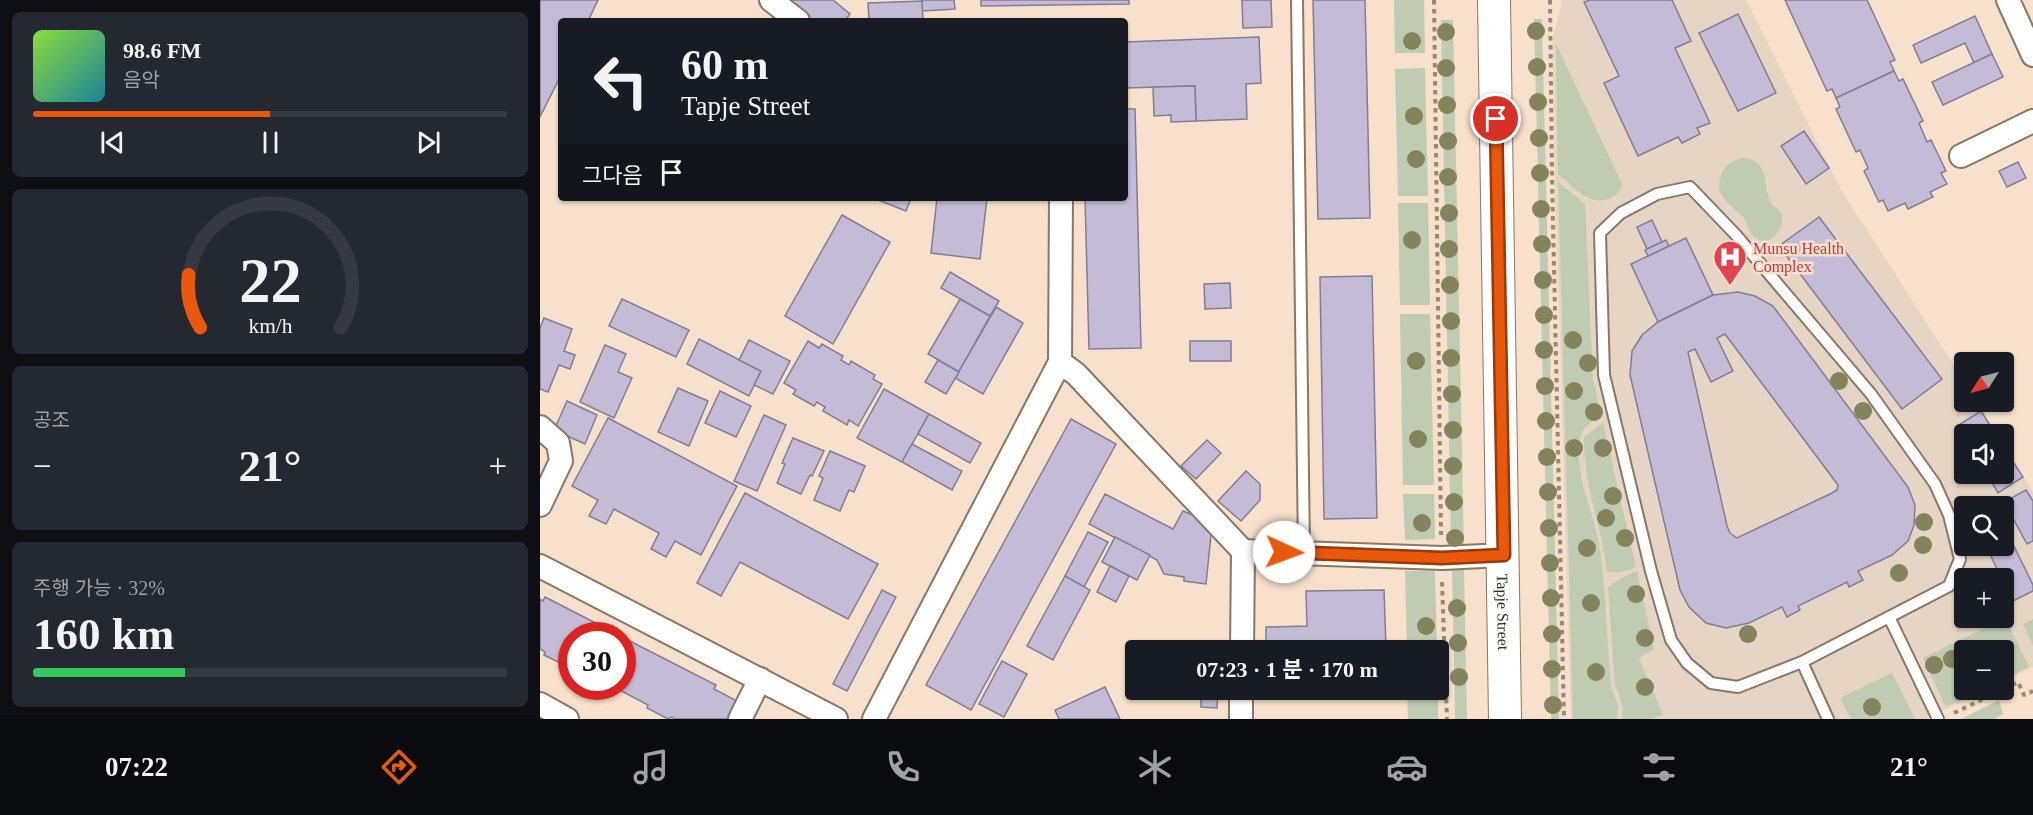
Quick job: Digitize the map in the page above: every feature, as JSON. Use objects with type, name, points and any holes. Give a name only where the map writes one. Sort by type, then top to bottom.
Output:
[{"type":"main road","name":"Tapje Street","points":[[1494,0],[1505,719]]},
{"type":"street","points":[[771,0],[794,18]]},
{"type":"street","points":[[2008,0],[2033,55]]},
{"type":"street","points":[[1961,156],[2033,121]]},
{"type":"street","points":[[874,719],[1060,362],[1061,201]]},
{"type":"street","points":[[1060,362],[1076,374],[1243,551],[1242,640]]},
{"type":"street","points":[[540,427],[558,443],[561,461],[540,505]]},
{"type":"street","points":[[1243,551],[1442,558],[1504,555]]},
{"type":"street","points":[[540,566],[837,719]]},
{"type":"street","points":[[740,719],[760,679]]},
{"type":"street","points":[[1241,700],[1241,719]]},
{"type":"street","points":[[540,704],[567,719]]},
{"type":"lane","points":[[1297,0],[1304,553]]},
{"type":"lane","points":[[1690,187],[1736,235],[1871,394],[1935,484],[1949,515],[1960,559],[1949,586],[1802,662],[1738,687],[1712,683],[1687,663],[1671,640],[1604,375],[1600,233],[1621,213],[1657,194],[1690,187]]},
{"type":"lane","points":[[1889,617],[1938,719]]},
{"type":"lane","points":[[1802,662],[1828,719]]},
{"type":"path","points":[[1434,0],[1442,558],[1447,719]]},
{"type":"path","points":[[1550,0],[1564,719]]},
{"type":"path","points":[[2014,684],[2018,682],[2024,695],[2033,691]]},
{"type":"path","points":[[1951,714],[1980,700]]},
{"type":"shaded area","name":"Munsu Health Complex","points":[[1562,0],[1746,0],[1840,188],[1954,366],[1954,412],[1983,412],[1991,424],[1954,424],[1954,484],[2014,484],[2014,461],[2033,492],[2033,667],[2014,676],[2014,640],[1954,640],[1954,700],[1965,700],[1926,719],[1571,719],[1553,38]]},
{"type":"green space","points":[[1394,0],[1424,0],[1425,53],[1395,53]]},
{"type":"green space","points":[[1534,19],[1542,19],[1559,719],[1551,719]]},
{"type":"green space","points":[[1441,20],[1453,20],[1464,547],[1451,547]]},
{"type":"green space","points":[[1556,44],[1622,184],[1611,198],[1596,200],[1589,198],[1558,174]]},
{"type":"green space","points":[[1425,68],[1428,196],[1398,196],[1395,69]]},
{"type":"green space","points":[[1742,158],[1756,162],[1760,167],[1765,178],[1769,199],[1782,214],[1779,231],[1766,241],[1752,235],[1745,219],[1724,199],[1719,188],[1721,175],[1727,166]]},
{"type":"green space","points":[[1558,182],[1585,204],[1593,379],[1601,414],[1588,424],[1581,434],[1579,465],[1600,550],[1611,687],[1618,706],[1617,719],[1573,719]]},
{"type":"green space","points":[[1398,203],[1428,203],[1430,305],[1400,305]]},
{"type":"green space","points":[[1400,314],[1430,314],[1434,485],[1403,485]]},
{"type":"green space","points":[[1603,423],[1636,567],[1622,572],[1607,572],[1586,471],[1584,437]]},
{"type":"green space","points":[[1403,494],[1434,494],[1435,539],[1405,540]]},
{"type":"green space","points":[[1452,570],[1464,570],[1467,719],[1455,719]]},
{"type":"green space","points":[[1405,571],[1435,571],[1437,640],[1407,640]]},
{"type":"green space","points":[[1637,571],[1654,649],[1639,658],[1663,715],[1651,719],[1622,719],[1623,707],[1615,685],[1608,587]]},
{"type":"green space","points":[[2033,619],[2033,646],[2023,624]]},
{"type":"green space","points":[[1984,628],[2010,628],[2029,667],[2014,674],[2014,640],[1960,640]]},
{"type":"green space","points":[[1954,643],[1954,700],[1960,700],[1946,707],[1923,658]]},
{"type":"green space","points":[[1892,673],[1915,719],[1851,719],[1840,698]]},
{"type":"green space","points":[[1407,700],[1438,700],[1438,719],[1408,719]]},
{"type":"green space","points":[[1999,700],[2003,714],[1995,719],[1961,719]]},
{"type":"building","points":[[540,0],[598,0],[589,18],[558,18],[558,81],[540,117]]},
{"type":"building","points":[[782,0],[833,0],[850,14],[847,18],[805,18]]},
{"type":"building","points":[[922,0],[954,0],[955,9],[922,11]]},
{"type":"building","points":[[981,0],[1129,0],[1129,4],[981,6]]},
{"type":"building","points":[[1242,0],[1271,0],[1272,27],[1243,28]]},
{"type":"building","points":[[1313,0],[1365,0],[1370,218],[1318,219]]},
{"type":"building","points":[[1590,0],[1672,0],[1691,41],[1675,48],[1710,123],[1697,128],[1700,134],[1682,143],[1678,137],[1638,156],[1604,83],[1619,76],[1584,2]]},
{"type":"building","points":[[1785,0],[1867,0],[1895,60],[1890,62],[1894,71],[1836,98],[1832,89],[1827,91]]},
{"type":"building","points":[[922,1],[923,18],[869,18],[868,3]]},
{"type":"building","points":[[1738,14],[1776,93],[1738,111],[1699,33]]},
{"type":"building","points":[[1975,16],[1992,54],[1974,63],[1965,43],[1921,63],[1913,45]]},
{"type":"building","points":[[1259,37],[1261,83],[1246,84],[1247,119],[1196,121],[1195,86],[1128,88],[1128,42]]},
{"type":"building","points":[[1992,54],[2003,77],[1943,105],[1932,82]]},
{"type":"building","points":[[1894,71],[1899,81],[1903,79],[1923,121],[1919,123],[1927,142],[1931,140],[1946,171],[1941,173],[1947,184],[1930,192],[1933,197],[1908,209],[1905,203],[1888,211],[1883,200],[1879,202],[1864,171],[1868,168],[1860,150],[1856,152],[1836,109],[1840,107],[1836,98]]},
{"type":"building","points":[[1195,86],[1196,121],[1171,122],[1171,115],[1154,116],[1153,87]]},
{"type":"building","points":[[1128,109],[1135,109],[1141,348],[1089,349],[1085,201],[1128,201]]},
{"type":"building","points":[[1804,131],[1829,168],[1806,184],[1781,146]]},
{"type":"building","points":[[2018,162],[2026,178],[2007,187],[1999,171]]},
{"type":"building","points":[[881,201],[910,201],[906,211]]},
{"type":"building","points":[[937,201],[987,201],[980,259],[931,253]]},
{"type":"building","points":[[842,215],[890,242],[833,344],[785,316]]},
{"type":"building","points":[[1819,217],[1942,379],[1902,409],[1779,246]]},
{"type":"building","points":[[1652,220],[1662,242],[1647,249],[1637,227]]},
{"type":"building","points":[[1686,238],[1713,295],[1658,322],[1631,264]]},
{"type":"building","points":[[1666,240],[1669,246],[1648,256],[1645,250]]},
{"type":"building","points":[[950,272],[999,301],[990,316],[941,288]]},
{"type":"building","points":[[1372,276],[1377,518],[1324,519],[1320,277]]},
{"type":"building","points":[[1230,283],[1231,308],[1205,309],[1204,284]]},
{"type":"building","points":[[1738,292],[1755,296],[1773,306],[1908,487],[1915,505],[1914,525],[1908,541],[1892,555],[1858,571],[1863,580],[1849,587],[1847,582],[1798,606],[1800,610],[1787,617],[1782,607],[1749,623],[1726,628],[1706,623],[1689,607],[1680,590],[1630,375],[1632,351],[1642,335],[1658,322],[1713,295]],"holes":[[[1725,334],[1838,485],[1837,490],[1830,494],[1737,538],[1730,533],[1688,352],[1695,349],[1711,382],[1733,371],[1717,338]]]},
{"type":"building","points":[[622,299],[689,330],[676,357],[609,326]]},
{"type":"building","points":[[960,299],[990,316],[959,372],[928,354]]},
{"type":"building","points":[[996,307],[1023,323],[983,394],[955,378]]},
{"type":"building","points":[[544,318],[572,329],[564,351],[575,355],[570,369],[559,365],[548,392],[540,389],[540,328]]},
{"type":"building","points":[[699,339],[761,371],[749,396],[687,364]]},
{"type":"building","points":[[749,340],[790,361],[773,394],[754,385],[761,371],[739,360]]},
{"type":"building","points":[[808,341],[819,348],[822,344],[843,356],[841,360],[849,365],[851,361],[875,375],[873,379],[882,384],[858,426],[849,420],[847,425],[823,411],[825,407],[817,402],[814,406],[793,394],[796,390],[784,383]]},
{"type":"building","points":[[1190,341],[1231,341],[1231,361],[1190,361]]},
{"type":"building","points":[[605,345],[626,354],[618,372],[632,378],[614,418],[580,402]]},
{"type":"building","points":[[938,360],[959,372],[946,394],[925,382]]},
{"type":"building","points":[[678,388],[708,401],[689,446],[658,432]]},
{"type":"building","points":[[884,389],[929,414],[902,462],[857,438]]},
{"type":"building","points":[[720,391],[751,406],[736,437],[705,423]]},
{"type":"building","points":[[567,401],[597,415],[585,444],[554,430]]},
{"type":"building","points":[[1982,412],[1989,424],[1960,424]]},
{"type":"building","points":[[929,414],[981,443],[970,463],[918,434]]},
{"type":"building","points":[[764,415],[786,425],[757,491],[734,481]]},
{"type":"building","points":[[608,418],[737,486],[701,555],[675,541],[666,557],[651,549],[659,533],[614,509],[606,524],[589,516],[598,500],[572,486]]},
{"type":"building","points":[[1071,419],[1116,444],[971,710],[926,685]]},
{"type":"building","points":[[793,438],[824,451],[801,494],[777,483],[785,464],[782,463]]},
{"type":"building","points":[[1207,440],[1221,453],[1196,479],[1181,466]]},
{"type":"building","points":[[912,444],[962,471],[952,490],[902,462]]},
{"type":"building","points":[[830,451],[865,466],[854,492],[849,490],[840,511],[814,500],[823,478],[819,476]]},
{"type":"building","points":[[2014,463],[2023,477],[2014,483]]},
{"type":"building","points":[[1246,471],[1260,484],[1260,500],[1241,521],[1218,501]]},
{"type":"building","points":[[1993,484],[2012,484],[1998,493]]},
{"type":"building","points":[[2026,490],[2033,501],[2033,541],[2027,544],[2014,520],[2014,497]]},
{"type":"building","points":[[745,493],[878,564],[848,619],[740,562],[721,596],[697,583]]},
{"type":"building","points":[[1105,494],[1173,529],[1183,511],[1210,522],[1211,535],[1206,584],[1184,581],[1184,577],[1164,574],[1157,560],[1089,524]]},
{"type":"building","points":[[1088,532],[1108,542],[1084,587],[1065,576]]},
{"type":"building","points":[[1115,537],[1150,555],[1137,580],[1102,562]]},
{"type":"building","points":[[2014,546],[2033,585],[2033,591],[2014,600],[2014,568],[1997,568],[1991,556],[2014,556]]},
{"type":"building","points":[[1110,566],[1129,576],[1116,602],[1097,592]]},
{"type":"building","points":[[1065,576],[1090,590],[1053,660],[1027,646]]},
{"type":"building","points":[[882,590],[896,597],[847,691],[833,684]]},
{"type":"building","points":[[1384,590],[1386,640],[1266,640],[1266,627],[1307,626],[1306,591]]},
{"type":"building","points":[[545,597],[594,622],[558,622],[558,662],[544,655],[545,652],[540,649],[540,599],[543,601]]},
{"type":"building","points":[[636,644],[716,685],[714,689],[739,702],[731,719],[675,719],[672,717],[668,719],[647,708],[648,705],[636,699]]},
{"type":"building","points":[[1002,661],[1027,674],[1004,717],[979,704]]},
{"type":"building","points":[[1105,687],[1120,719],[1059,719],[1055,710]]},
{"type":"building","points":[[1201,700],[1217,700],[1217,708],[1201,707]]},
{"type":"place","name":"Munsu Health Complex","points":[[1730,286]]},
{"type":"route","points":[[1284,552],[1442,558],[1504,555],[1496,119]]}]
